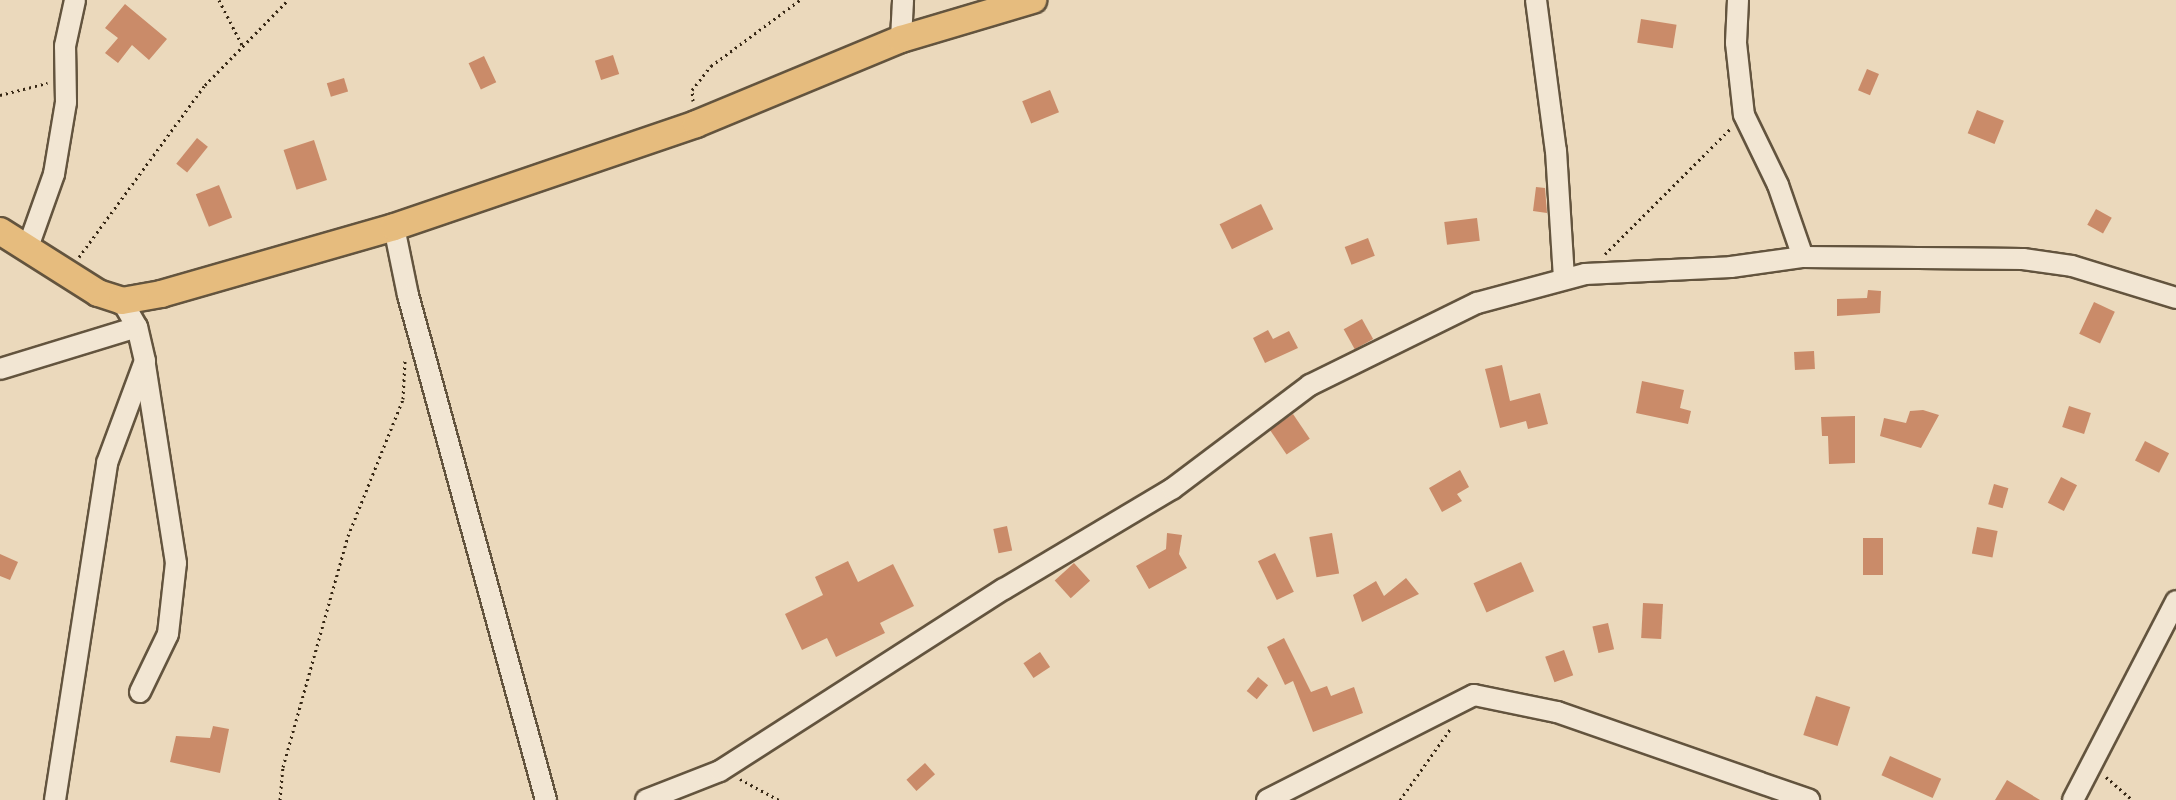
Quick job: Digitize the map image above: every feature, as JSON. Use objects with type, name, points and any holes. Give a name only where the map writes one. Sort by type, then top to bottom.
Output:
[{"type":"main road","points":[[0,231],[66,275],[122,301],[394,227],[696,124],[901,39],[1033,0]]},
{"type":"street","points":[[27,250],[54,174],[75,0]]},
{"type":"street","points":[[901,39],[903,0]]},
{"type":"street","points":[[1536,0],[1556,151],[1564,277]]},
{"type":"street","points":[[1738,0],[1736,43],[1744,115],[1778,185],[1803,257]]},
{"type":"street","points":[[394,227],[408,295],[546,800]]},
{"type":"street","points":[[646,800],[720,771],[1004,589],[1172,489],[1310,385],[1477,303],[1564,277],[1585,274],[1731,267],[1803,257],[2023,259],[2072,266],[2176,298]]},
{"type":"street","points":[[122,301],[137,327],[145,361],[176,563],[168,634],[140,692]]},
{"type":"street","points":[[0,369],[137,327]]},
{"type":"street","points":[[55,800],[107,463],[145,361]]},
{"type":"street","points":[[2073,800],[2176,601]]},
{"type":"street","points":[[1267,800],[1474,695],[1557,712],[1809,800]]},
{"type":"path","points":[[219,0],[242,45]]},
{"type":"path","points":[[279,0],[287,2]]},
{"type":"path","points":[[696,124],[692,90],[711,66],[800,0]]},
{"type":"path","points":[[66,275],[205,85],[287,2]]},
{"type":"path","points":[[0,95],[65,78]]},
{"type":"path","points":[[1585,274],[1744,115]]},
{"type":"path","points":[[280,800],[283,767],[348,536],[403,399],[405,355]]},
{"type":"path","points":[[1400,800],[1474,695]]},
{"type":"path","points":[[2091,763],[2132,800]]},
{"type":"path","points":[[720,771],[779,800]]},
{"type":"building","points":[[125,4],[167,39],[149,60],[132,45],[118,63],[105,53],[118,38],[105,28]]},
{"type":"building","points":[[1641,19],[1677,25],[1673,48],[1637,43]]},
{"type":"building","points":[[613,55],[619,74],[601,80],[595,61]]},
{"type":"building","points":[[484,56],[496,82],[481,89],[469,63]]},
{"type":"building","points":[[1867,69],[1879,74],[1870,95],[1858,90]]},
{"type":"building","points":[[344,78],[348,91],[331,97],[327,83]]},
{"type":"building","points":[[1050,90],[1059,112],[1031,123],[1022,101]]},
{"type":"building","points":[[1977,110],[2004,121],[1995,144],[1968,133]]},
{"type":"building","points":[[197,138],[208,147],[187,172],[176,164]]},
{"type":"building","points":[[314,140],[327,180],[297,190],[284,150]]},
{"type":"building","points":[[219,185],[232,217],[209,227],[196,194]]},
{"type":"building","points":[[1536,187],[1545,188],[1547,213],[1533,211]]},
{"type":"building","points":[[1261,204],[1273,229],[1232,249],[1220,224]]},
{"type":"building","points":[[2096,209],[2112,218],[2103,233],[2087,225]]},
{"type":"building","points":[[1477,218],[1480,241],[1447,245],[1444,222]]},
{"type":"building","points":[[1368,238],[1375,256],[1351,265],[1345,247]]},
{"type":"building","points":[[1868,290],[1881,291],[1880,313],[1837,316],[1837,299],[1867,298]]},
{"type":"building","points":[[2094,302],[2115,312],[2100,343],[2079,334]]},
{"type":"building","points":[[1362,319],[1373,339],[1355,349],[1344,329]]},
{"type":"building","points":[[1268,330],[1273,339],[1289,331],[1298,348],[1265,363],[1253,338]]},
{"type":"building","points":[[1814,351],[1815,369],[1795,370],[1794,352]]},
{"type":"building","points":[[1502,365],[1510,401],[1540,393],[1548,424],[1528,429],[1526,421],[1500,428],[1485,369]]},
{"type":"building","points":[[1642,381],[1684,390],[1680,408],[1691,411],[1688,424],[1636,413]]},
{"type":"building","points":[[2069,406],[2091,413],[2084,434],[2062,427]]},
{"type":"building","points":[[1923,410],[1939,415],[1921,448],[1880,436],[1884,418],[1906,423],[1910,411]]},
{"type":"building","points":[[1293,414],[1310,439],[1287,455],[1270,430]]},
{"type":"building","points":[[1855,416],[1855,463],[1829,464],[1828,436],[1822,436],[1821,417]]},
{"type":"building","points":[[2145,441],[2169,453],[2159,473],[2135,461]]},
{"type":"building","points":[[1460,470],[1469,487],[1457,494],[1462,501],[1442,512],[1429,488]]},
{"type":"building","points":[[2061,477],[2077,485],[2064,511],[2048,503]]},
{"type":"building","points":[[1994,484],[2008,488],[2003,508],[1988,504]]},
{"type":"building","points":[[1007,526],[1012,550],[999,553],[993,529]]},
{"type":"building","points":[[1977,527],[1998,531],[1992,558],[1972,554]]},
{"type":"building","points":[[1167,533],[1182,535],[1179,554],[1187,568],[1149,589],[1136,566],[1166,549]]},
{"type":"building","points":[[1332,533],[1339,573],[1316,577],[1309,537]]},
{"type":"building","points":[[1863,538],[1883,538],[1883,575],[1863,575]]},
{"type":"building","points":[[1275,553],[1294,592],[1277,600],[1258,561]]},
{"type":"building","points":[[0,554],[18,562],[10,580],[0,576]]},
{"type":"building","points":[[848,561],[858,582],[893,564],[914,606],[880,623],[885,633],[836,657],[827,638],[802,650],[785,614],[823,595],[815,577]]},
{"type":"building","points":[[1521,562],[1534,591],[1487,612],[1473,583]]},
{"type":"building","points":[[1074,563],[1090,581],[1071,598],[1055,580]]},
{"type":"building","points":[[1406,578],[1419,594],[1362,622],[1353,595],[1376,581],[1384,596]]},
{"type":"building","points":[[1643,603],[1663,604],[1661,639],[1641,638]]},
{"type":"building","points":[[1608,623],[1614,649],[1598,653],[1592,627]]},
{"type":"building","points":[[1284,638],[1311,692],[1327,686],[1331,696],[1354,687],[1363,713],[1313,732],[1293,681],[1285,685],[1267,647]]},
{"type":"building","points":[[1564,650],[1573,675],[1554,682],[1545,657]]},
{"type":"building","points":[[1040,652],[1050,667],[1033,678],[1023,663]]},
{"type":"building","points":[[1258,677],[1268,685],[1257,699],[1247,691]]},
{"type":"building","points":[[1816,696],[1850,707],[1838,746],[1803,735]]},
{"type":"building","points":[[213,726],[229,729],[220,773],[170,762],[176,736],[210,738]]},
{"type":"building","points":[[1890,756],[1941,779],[1933,798],[1881,775]]},
{"type":"building","points":[[925,763],[935,774],[916,791],[906,780]]},
{"type":"building","points":[[2007,780],[2040,800],[1995,800]]}]
